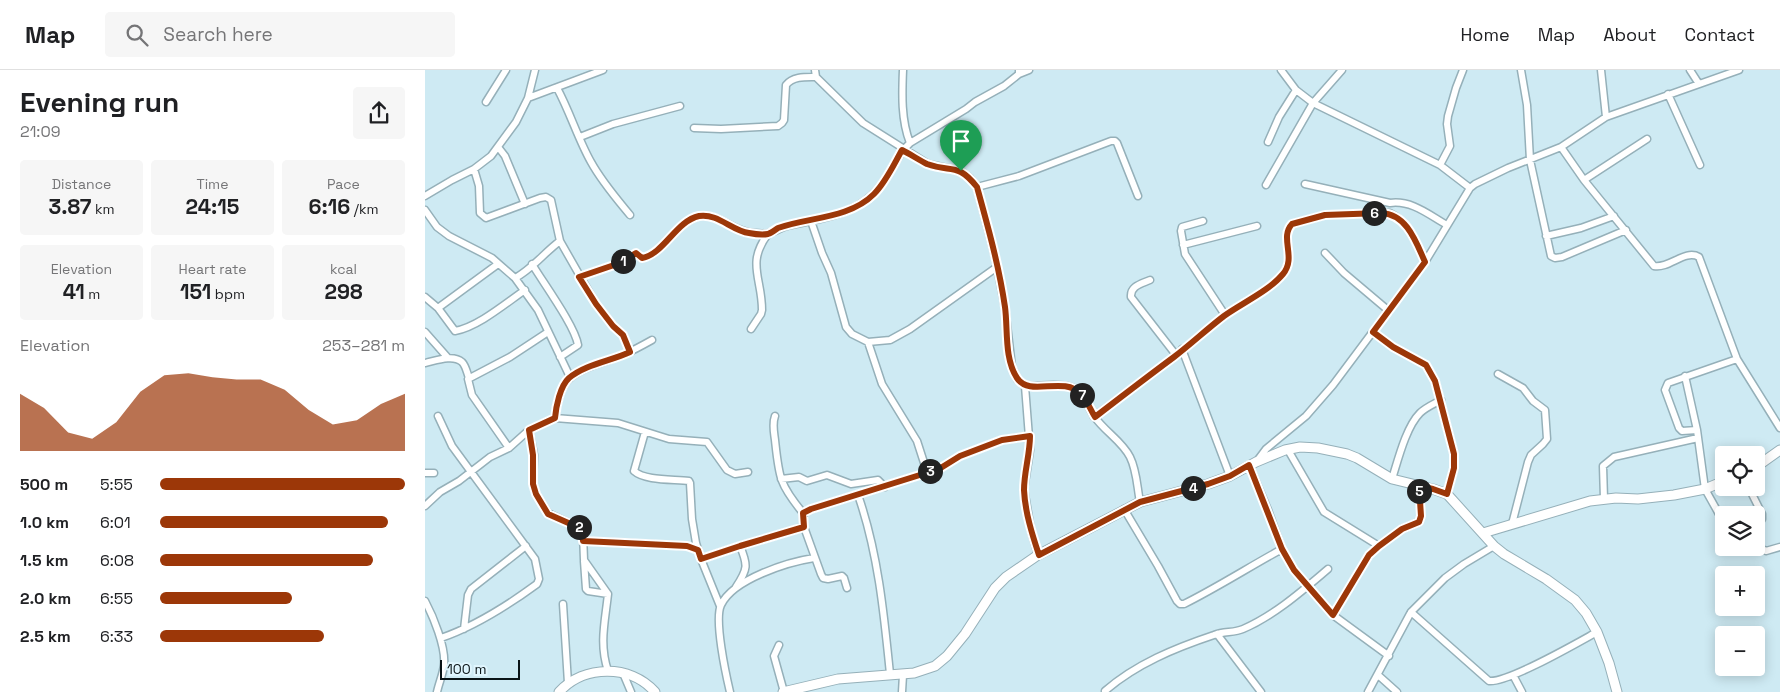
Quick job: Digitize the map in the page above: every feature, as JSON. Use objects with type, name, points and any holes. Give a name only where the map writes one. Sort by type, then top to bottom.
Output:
[{"type":"street","points":[[485,102],[506,70]]},
{"type":"street","points":[[425,196],[482,164],[498,147],[528,98],[535,70]]},
{"type":"street","points":[[528,98],[603,70]]},
{"type":"street","points":[[903,70],[903,115],[906,134],[910,143]]},
{"type":"street","points":[[751,329],[762,310],[757,253],[759,245],[768,234],[777,229],[848,210],[873,195],[882,184],[902,150],[910,143],[1004,86],[1019,72],[1029,70]]},
{"type":"street","points":[[1281,70],[1297,90],[1313,103],[1440,165],[1470,188]]},
{"type":"street","points":[[1266,185],[1313,103],[1342,70]]},
{"type":"street","points":[[1440,165],[1450,146],[1447,124],[1448,116],[1463,70]]},
{"type":"street","points":[[1521,70],[1527,105],[1531,160],[1551,256],[1562,258],[1626,230]]},
{"type":"street","points":[[1690,70],[1699,84]]},
{"type":"street","points":[[1252,463],[1306,416],[1333,385],[1425,262],[1470,188],[1508,168],[1561,147],[1606,117],[1739,70]]},
{"type":"street","points":[[1603,72],[1606,117]]},
{"type":"street","points":[[694,128],[721,129],[778,126],[784,120],[786,85],[789,80],[816,73],[863,123],[902,150],[928,164],[961,171],[970,178],[977,187],[997,268],[1005,308],[1011,361],[1017,379],[1025,386],[1061,385],[1072,387],[1081,394],[1095,417],[1130,456],[1135,469],[1140,502]]},
{"type":"street","points":[[557,88],[590,161],[607,189],[630,215]]},
{"type":"street","points":[[1268,142],[1279,118],[1297,90]]},
{"type":"street","points":[[1668,94],[1700,165]]},
{"type":"street","points":[[580,137],[613,124],[681,106]]},
{"type":"street","points":[[1584,180],[1647,139]]},
{"type":"street","points":[[977,187],[1019,176],[1111,140],[1117,143],[1138,196]]},
{"type":"street","points":[[498,147],[505,156],[525,204]]},
{"type":"street","points":[[1561,147],[1584,180],[1654,266],[1667,265],[1691,255],[1699,257],[1737,358],[1780,428]]},
{"type":"street","points":[[474,169],[479,186],[480,213],[482,216],[491,217],[540,198],[549,198],[553,203],[560,241],[596,304],[613,326],[623,335],[630,352]]},
{"type":"street","points":[[1305,184],[1390,204],[1399,202],[1411,204],[1447,226]]},
{"type":"street","points":[[425,210],[437,228],[491,258],[515,278],[525,290],[570,377]]},
{"type":"street","points":[[1095,417],[1225,315],[1283,274],[1288,266],[1287,233],[1292,224],[1325,215],[1390,213],[1406,226],[1425,262]]},
{"type":"street","points":[[579,277],[620,263],[636,253],[642,258],[645,257],[685,223],[698,216],[717,219],[747,233],[768,234]]},
{"type":"street","points":[[1546,236],[1581,228],[1614,216]]},
{"type":"street","points":[[811,221],[833,280],[846,327],[851,334],[868,342],[876,343],[890,340],[910,329],[997,268]]},
{"type":"street","points":[[1203,221],[1182,227],[1183,245],[1186,256],[1225,315]]},
{"type":"street","points":[[1183,245],[1257,226]]},
{"type":"street","points":[[515,278],[523,274],[560,241]]},
{"type":"street","points":[[1325,252],[1344,273],[1389,311]]},
{"type":"street","points":[[438,308],[498,264]]},
{"type":"street","points":[[532,264],[571,327],[579,345],[560,357]]},
{"type":"street","points":[[1150,280],[1133,288],[1130,292],[1131,297],[1176,355]]},
{"type":"street","points":[[425,297],[438,308],[453,330],[458,330],[489,315],[525,290]]},
{"type":"street","points":[[425,332],[447,358]]},
{"type":"street","points":[[469,378],[510,357],[548,332]]},
{"type":"street","points":[[1373,332],[1393,347],[1426,365],[1435,381],[1455,461],[1447,494]]},
{"type":"street","points":[[555,418],[556,408],[564,386],[570,377],[587,368],[630,352],[652,340]]},
{"type":"street","points":[[868,342],[882,384],[917,440],[927,472]]},
{"type":"street","points":[[1182,349],[1230,476]]},
{"type":"street","points":[[425,363],[447,358],[462,362],[469,378],[472,395],[509,448]]},
{"type":"street","points":[[1697,430],[1681,431],[1679,428],[1665,390],[1668,383],[1737,358]]},
{"type":"street","points":[[1497,374],[1523,388],[1533,401],[1545,410],[1546,414],[1547,438],[1528,462],[1513,524]]},
{"type":"street","points":[[1685,376],[1697,430],[1705,489],[1715,507]]},
{"type":"street","points":[[1025,386],[1030,450],[1024,489],[1031,530],[1039,555]]},
{"type":"street","points":[[1391,479],[1412,424],[1428,406],[1441,400]]},
{"type":"street","points":[[438,416],[452,446],[535,559],[539,579],[537,584],[502,609],[464,629],[441,638]]},
{"type":"street","points":[[775,416],[773,425],[781,479],[789,495],[803,513],[804,527],[814,558],[823,578],[828,579],[842,576],[847,588]]},
{"type":"street","points":[[425,506],[441,492],[459,481],[490,457],[509,448],[529,430],[555,418],[618,423],[669,439],[707,442],[727,470],[735,474],[748,472]]},
{"type":"street","points":[[529,430],[533,455],[533,484],[536,494],[548,514],[582,529],[587,589],[588,591],[608,594]]},
{"type":"street","points":[[645,432],[634,471],[652,478],[689,481],[692,488],[692,518],[698,550],[720,606],[723,660],[730,692]]},
{"type":"street","points":[[803,513],[939,469],[960,456],[981,447],[1002,440],[1030,436]]},
{"type":"street","points":[[1604,499],[1603,466],[1614,457],[1697,438]]},
{"type":"street","points":[[779,645],[774,656],[784,692],[816,688],[838,678],[890,674],[903,675],[923,671],[943,661],[965,634],[995,588],[1006,577],[1039,555],[1140,502],[1190,490],[1230,476],[1252,463],[1288,450],[1300,447],[1318,448],[1339,451],[1357,458],[1391,479],[1447,494],[1493,546],[1546,579],[1575,600],[1586,613],[1597,632],[1609,662],[1617,692]]},
{"type":"street","points":[[1288,450],[1325,512],[1379,546]]},
{"type":"street","points":[[1765,461],[1780,450]]},
{"type":"street","points":[[1252,463],[1282,549],[1294,570],[1333,615],[1389,656]]},
{"type":"street","points":[[425,473],[434,473]]},
{"type":"street","points":[[781,479],[799,477],[807,481],[827,475],[851,484],[878,480],[885,487]]},
{"type":"street","points":[[1483,533],[1576,504],[1604,499],[1638,500],[1705,489],[1715,485]]},
{"type":"street","points":[[1333,615],[1369,555],[1402,529],[1419,522],[1421,516],[1419,486]]},
{"type":"street","points":[[858,495],[869,532],[883,610],[890,674]]},
{"type":"street","points":[[1124,509],[1180,604],[1184,604],[1222,584],[1246,568],[1282,549]]},
{"type":"street","points":[[701,559],[804,527]]},
{"type":"street","points":[[583,541],[687,546],[698,550]]},
{"type":"street","points":[[464,629],[468,595],[471,589],[526,546]]},
{"type":"street","points":[[720,606],[745,574],[747,567],[740,546]]},
{"type":"street","points":[[1368,692],[1411,612],[1445,578],[1463,564],[1493,546]]},
{"type":"street","points":[[1765,551],[1780,547]]},
{"type":"street","points":[[733,590],[779,566],[814,558]]},
{"type":"street","points":[[584,560],[608,594],[603,640],[603,656],[608,671]]},
{"type":"street","points":[[1105,691],[1119,679],[1145,663],[1193,642],[1217,634],[1231,633],[1251,625],[1270,614],[1328,569]]},
{"type":"street","points":[[425,601],[441,638],[444,665],[437,692]]},
{"type":"street","points":[[563,604],[568,683]]},
{"type":"street","points":[[1411,612],[1481,676],[1494,682],[1513,675],[1597,632]]},
{"type":"street","points":[[1217,634],[1261,692]]},
{"type":"street","points":[[559,692],[568,683],[584,675],[608,671],[635,677],[650,686],[655,692]]},
{"type":"street","points":[[623,673],[631,692]]},
{"type":"street","points":[[902,692],[903,675]]},
{"type":"street","points":[[1378,675],[1397,692]]},
{"type":"street","points":[[1513,675],[1522,692]]},
{"type":"route","points":[[902,150],[928,164],[961,171],[977,187],[985,216],[1005,308],[1009,355],[1017,379],[1025,386],[1061,385],[1072,387],[1081,394],[1095,417],[1225,315],[1283,274],[1288,266],[1287,233],[1292,224],[1325,215],[1390,213],[1396,216],[1406,226],[1425,262],[1373,332],[1393,347],[1426,365],[1435,381],[1455,461],[1447,494],[1419,486],[1421,516],[1419,522],[1416,525],[1402,529],[1369,555],[1333,615],[1307,587],[1294,570],[1282,549],[1249,465],[1230,476],[1208,484],[1140,502],[1039,555],[1031,530],[1024,489],[1030,450],[1030,436],[1002,440],[981,447],[960,456],[939,469],[811,509],[803,513],[804,527],[701,559],[698,550],[687,546],[583,541],[582,529],[548,514],[534,489],[533,455],[529,430],[555,418],[556,408],[564,386],[570,377],[587,368],[630,352],[623,335],[613,326],[596,304],[579,277],[620,263],[636,253],[642,258],[645,257],[669,239],[685,223],[698,216],[717,219],[747,233],[768,234],[777,229],[832,216],[848,210],[873,195],[882,184],[902,150]]}]
